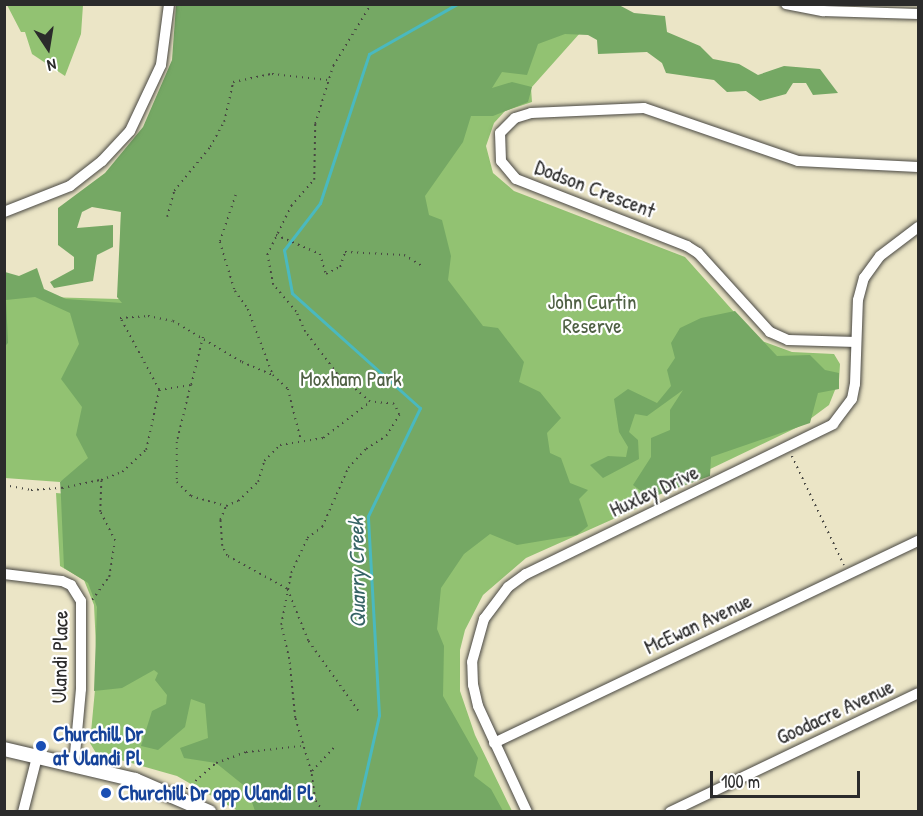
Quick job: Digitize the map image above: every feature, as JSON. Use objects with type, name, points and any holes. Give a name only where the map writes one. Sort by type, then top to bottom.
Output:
[{"type":"main road","points":[[4,749],[74,765],[178,796],[207,811]]},
{"type":"street","points":[[4,212],[70,186],[102,161],[130,131],[161,65],[169,4]]},
{"type":"street","points":[[786,4],[871,8],[918,14]]},
{"type":"street","name":"Dodson Crescent","points":[[856,342],[788,340],[770,332],[692,249],[516,179],[501,161],[500,133],[515,118],[531,113],[644,108],[798,162],[918,167]]},
{"type":"street","name":"Huxley Drive","points":[[527,812],[478,706],[472,662],[484,619],[508,587],[545,564],[824,430],[843,412],[855,384],[858,300],[864,278],[880,256],[918,227]]},
{"type":"street","name":"McEwan Avenue","points":[[494,743],[918,541]]},
{"type":"street","name":"Ulandi Place","points":[[4,574],[62,581],[71,585],[81,601],[81,689],[74,765]]},
{"type":"street","name":"Goodacre Avenue","points":[[670,812],[918,693]]},
{"type":"street","points":[[23,812],[37,757]]},
{"type":"path","points":[[322,812],[315,800],[311,772],[301,746],[281,625],[287,589],[307,538],[322,526],[329,504],[348,468],[386,436],[399,416],[394,404],[370,402],[337,374],[273,285],[267,255],[291,206],[314,180],[315,124],[329,80],[353,29],[371,4]]},
{"type":"path","points":[[167,217],[174,191],[210,147],[225,122],[233,82],[272,74],[329,80]]},
{"type":"path","points":[[236,195],[220,243],[235,291],[248,309],[273,375]]},
{"type":"path","points":[[276,235],[320,254],[326,274],[340,267],[345,252],[404,255],[424,267]]},
{"type":"path","points":[[4,485],[31,490],[62,488],[100,480],[122,472],[146,450],[159,390],[120,318],[148,316],[173,321],[203,335],[232,356],[273,375],[288,389],[301,440]]},
{"type":"path","points":[[203,335],[177,442],[177,482],[191,496],[226,506],[238,501],[258,482],[264,461],[280,445],[323,438],[370,402]]},
{"type":"path","points":[[159,390],[191,385]]},
{"type":"path","points":[[789,448],[848,574]]},
{"type":"path","points":[[81,601],[93,600],[110,577],[115,541],[100,512],[100,480]]},
{"type":"path","points":[[226,506],[220,520],[222,546],[228,556],[287,589],[308,641],[358,711]]},
{"type":"path","points":[[178,796],[216,763],[246,752],[301,746]]},
{"type":"path","points":[[311,772],[334,747]]},
{"type":"green space","points":[[7,5],[83,5],[81,34],[65,76],[32,54],[25,32],[21,32]]},
{"type":"green space","name":"Moxham Park","points":[[176,5],[619,5],[634,13],[665,16],[667,32],[700,46],[713,59],[739,64],[758,75],[784,66],[820,69],[838,93],[813,95],[806,83],[793,83],[786,94],[760,101],[746,91],[727,92],[714,80],[666,73],[662,63],[647,52],[598,54],[597,40],[588,35],[565,34],[538,44],[527,75],[502,72],[492,88],[512,82],[532,87],[528,102],[493,116],[471,116],[463,142],[425,196],[429,215],[442,220],[451,256],[448,280],[483,326],[498,328],[524,362],[519,382],[540,392],[561,418],[547,433],[550,453],[561,458],[570,483],[588,490],[579,499],[588,526],[577,535],[517,545],[490,534],[464,554],[441,588],[437,629],[444,646],[443,696],[478,758],[474,776],[491,789],[503,811],[255,811],[247,788],[216,763],[184,758],[180,748],[208,738],[205,704],[191,699],[185,727],[158,750],[141,746],[152,711],[166,704],[167,695],[155,680],[158,673],[154,670],[122,688],[94,691],[97,607],[88,583],[64,568],[60,482],[88,458],[76,435],[82,407],[61,379],[79,344],[70,313],[35,297],[6,300],[8,343],[5,346],[5,272],[19,276],[37,268],[44,289],[66,299],[122,303],[117,297],[121,212],[92,207],[82,212],[77,228],[113,225],[113,247],[97,255],[93,281],[54,288],[50,282],[74,269],[74,257],[58,245],[58,208],[105,173],[143,127],[172,60]]},
{"type":"green space","name":"Moxham Park","points":[[605,5],[531,88],[532,102],[505,111],[494,123],[486,146],[493,173],[514,191],[685,257],[759,340],[792,352],[834,354],[840,364],[839,380],[829,405],[802,425],[637,504],[638,508],[526,558],[483,595],[465,630],[460,650],[460,691],[475,735],[512,811],[238,811],[177,776],[96,753],[90,743],[97,668],[94,605],[84,580],[60,566],[56,493],[79,495],[65,479],[60,482],[5,478],[5,296],[119,299],[122,162]]},
{"type":"green space","points":[[735,311],[777,356],[810,355],[825,370],[839,373],[839,389],[818,393],[810,423],[711,457],[710,476],[650,498],[633,485],[651,457],[651,438],[670,430],[670,410],[683,390],[647,416],[635,414],[629,432],[638,440],[639,459],[603,478],[590,465],[608,456],[626,457],[628,447],[619,432],[614,399],[628,389],[657,403],[671,386],[667,370],[675,358],[671,343],[680,328],[701,318]]},
{"type":"waterway","name":"Quarry Creek","points":[[357,812],[379,715],[368,516],[420,408],[292,293],[284,250],[320,203],[369,54],[457,4]]},
{"type":"place","name":"Churchill Dr at Ulandi Pl","points":[[41,746]]},
{"type":"place","name":"Churchill Dr opp Ulandi Pl","points":[[106,793]]},
{"type":"park label","name":"John Curtin Reserve","points":[[592,314]]}]
